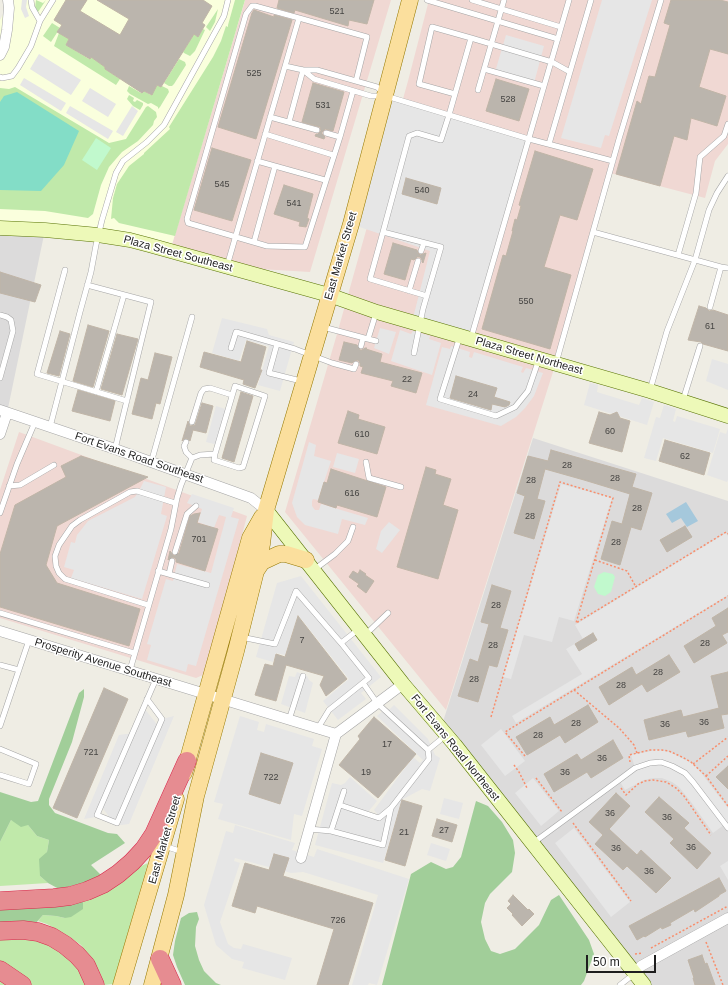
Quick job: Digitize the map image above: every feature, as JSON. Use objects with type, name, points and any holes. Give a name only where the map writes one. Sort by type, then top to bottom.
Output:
[{"type":"highway","points":[[0,900],[70,896],[103,884],[118,874],[144,849],[154,834],[187,761]]},
{"type":"highway","points":[[0,931],[23,930],[38,932],[52,937],[78,955],[86,965],[95,985]]},
{"type":"highway","points":[[160,959],[172,985]]},
{"type":"highway","points":[[0,970],[22,985]]},
{"type":"main road","name":"East Market Street","points":[[152,985],[176,895],[196,796],[240,636],[256,571],[262,544],[266,510],[350,224],[386,96],[410,0]]},
{"type":"main road","name":"Plaza Street Southeast","points":[[0,228],[45,230],[98,235],[137,241],[329,295]]},
{"type":"main road","name":"Plaza Street Northeast","points":[[329,295],[376,312],[650,391],[728,416]]},
{"type":"main road","name":"East Market Street","points":[[121,985],[207,694],[250,538],[266,510]]},
{"type":"main road","name":"Fort Evans Road Northeast","points":[[266,510],[644,985]]},
{"type":"main road","points":[[256,571],[262,562],[279,554],[290,555],[310,565]]},
{"type":"street","points":[[0,55],[4,47],[7,30],[9,8],[8,0]]},
{"type":"street","name":"Fort Evans Road Southeast","points":[[0,434],[4,412],[115,449],[251,498],[266,510]]},
{"type":"street","name":"Prosperity Avenue Southeast","points":[[0,631],[207,694]]},
{"type":"street","points":[[301,858],[336,734],[403,684]]},
{"type":"street","points":[[207,694],[336,734]]},
{"type":"street","points":[[634,974],[641,966],[728,918]]},
{"type":"lane","points":[[31,0],[32,7],[40,21]]},
{"type":"lane","points":[[0,77],[12,76],[18,68],[31,46],[40,21],[53,0]]},
{"type":"lane","points":[[50,427],[87,285],[98,235],[116,173],[124,161],[147,142],[164,125],[224,16],[228,0]]},
{"type":"lane","points":[[427,0],[558,38]]},
{"type":"lane","points":[[472,0],[561,27]]},
{"type":"lane","points":[[478,90],[504,0]]},
{"type":"lane","points":[[539,359],[528,391],[515,407],[496,416],[440,399],[466,337],[529,139],[569,0]]},
{"type":"lane","points":[[549,144],[591,0]]},
{"type":"lane","points":[[556,364],[613,161],[661,0]]},
{"type":"lane","points":[[353,91],[305,246],[267,246],[188,223],[187,219],[246,14],[252,6],[367,37],[356,81]]},
{"type":"lane","points":[[226,267],[299,18]]},
{"type":"lane","points":[[455,94],[419,84],[432,27],[552,62],[570,72]]},
{"type":"lane","points":[[427,296],[370,279],[409,136],[417,133],[441,140],[471,38]]},
{"type":"lane","points":[[285,66],[303,70],[317,70],[377,87],[386,96]]},
{"type":"lane","points":[[484,69],[544,86]]},
{"type":"lane","points":[[303,70],[314,79],[373,97],[386,96],[529,139],[613,161]]},
{"type":"lane","points":[[289,122],[303,70]]},
{"type":"lane","points":[[270,116],[316,130]]},
{"type":"lane","points":[[678,255],[696,193],[700,157],[724,136],[728,124]]},
{"type":"lane","points":[[326,133],[340,137]]},
{"type":"lane","points":[[265,134],[333,155]]},
{"type":"lane","points":[[257,161],[325,180]]},
{"type":"lane","points":[[254,242],[275,166]]},
{"type":"lane","points":[[650,391],[667,331],[695,260],[709,210],[717,193],[728,176]]},
{"type":"lane","points":[[383,232],[441,247],[427,296],[414,353]]},
{"type":"lane","points":[[594,232],[728,268]]},
{"type":"lane","points":[[421,251],[424,243]]},
{"type":"lane","points":[[410,291],[418,261]]},
{"type":"lane","points":[[710,307],[721,267]]},
{"type":"lane","points":[[65,270],[37,374],[128,401]]},
{"type":"lane","points":[[87,285],[151,302],[128,401],[115,449]]},
{"type":"lane","points":[[96,392],[124,295]]},
{"type":"lane","points":[[361,346],[366,338],[376,312]]},
{"type":"lane","points":[[0,315],[11,320],[13,331],[0,378]]},
{"type":"lane","points":[[151,463],[192,317]]},
{"type":"lane","points":[[320,326],[376,341]]},
{"type":"lane","points":[[230,348],[236,332],[295,349],[354,370],[356,364]]},
{"type":"lane","points":[[277,344],[269,373],[304,381]]},
{"type":"lane","points":[[683,401],[700,346]]},
{"type":"lane","points":[[235,386],[265,396],[243,467],[238,468],[214,460],[215,454],[235,386]]},
{"type":"lane","points":[[192,422],[201,393],[204,389],[210,388],[232,395]]},
{"type":"lane","points":[[0,514],[9,486],[35,422]]},
{"type":"lane","points":[[186,442],[184,446],[186,452],[192,458]]},
{"type":"lane","points":[[130,670],[185,474],[192,458],[200,455],[215,454]]},
{"type":"lane","points":[[366,462],[369,478],[401,487]]},
{"type":"lane","points":[[9,486],[20,485],[54,465]]},
{"type":"lane","points":[[148,605],[65,580],[59,573],[56,566],[58,545],[65,535],[80,520],[130,492],[136,491],[176,503]]},
{"type":"lane","points":[[175,552],[187,514],[196,506]]},
{"type":"lane","points":[[310,565],[335,554],[348,541],[353,527]]},
{"type":"lane","points":[[169,574],[172,561]]},
{"type":"lane","points":[[158,571],[207,585]]},
{"type":"lane","points":[[240,636],[275,644],[296,591],[341,643],[369,678],[329,710],[318,728]]},
{"type":"lane","points":[[0,613],[134,653]]},
{"type":"lane","points":[[341,643],[362,632],[388,614]]},
{"type":"lane","points":[[0,726],[29,640]]},
{"type":"lane","points":[[0,665],[19,670]]},
{"type":"lane","points":[[289,720],[303,676]]},
{"type":"lane","points":[[147,699],[162,719],[117,823],[97,815],[147,699],[156,679]]},
{"type":"lane","points":[[340,805],[380,818],[391,808],[429,759],[428,750],[377,703],[363,683]]},
{"type":"lane","points":[[428,750],[446,735]]},
{"type":"lane","points":[[0,749],[36,764],[29,784],[0,775]]},
{"type":"lane","points":[[532,844],[635,768],[650,763],[661,762],[685,773],[703,794],[728,828]]},
{"type":"lane","points":[[331,831],[344,790]]},
{"type":"lane","points":[[309,829],[331,831],[383,845],[391,808]]},
{"type":"lane","points":[[163,846],[185,852]]},
{"type":"lane","points":[[620,985],[634,974]]},
{"type":"path","points":[[491,717],[560,482],[613,498],[576,623],[726,532],[728,534]]},
{"type":"path","points":[[595,560],[627,570],[636,587]]},
{"type":"path","points":[[525,756],[505,732],[728,596]]},
{"type":"path","points":[[574,690],[619,728],[634,745],[637,753]]},
{"type":"path","points":[[694,764],[728,737]]},
{"type":"path","points":[[706,776],[728,756]]},
{"type":"path","points":[[514,765],[526,788]]},
{"type":"path","points":[[619,788],[621,788],[626,795],[638,784],[645,781],[653,780],[666,782],[676,788],[684,796],[711,835]]},
{"type":"path","points":[[578,819],[572,823],[631,901]]},
{"type":"path","points":[[650,949],[728,906]]},
{"type":"path","points":[[705,940],[723,985]]},
{"type":"path","points":[[631,953],[643,953]]},
{"type":"shaded area","points":[[11,0],[245,0],[170,251],[0,228],[0,20]]},
{"type":"shaded area","points":[[22,0],[27,0],[26,7],[29,16],[25,18],[21,9]]},
{"type":"shaded area","points":[[245,0],[391,0],[310,272],[226,267],[170,251]]},
{"type":"shaded area","points":[[429,0],[728,0],[728,144],[715,161],[705,198],[610,173],[559,353],[446,710],[285,512],[337,334],[408,81]]},
{"type":"shaded area","points":[[602,0],[652,0],[609,136],[605,135],[601,148],[561,138]]},
{"type":"shaded area","points":[[506,35],[544,46],[534,83],[495,72]]},
{"type":"shaded area","points":[[39,54],[81,80],[71,95],[30,69]]},
{"type":"shaded area","points":[[24,78],[66,103],[61,111],[20,85]]},
{"type":"shaded area","points":[[90,88],[116,104],[108,117],[82,101]]},
{"type":"shaded area","points":[[386,96],[529,139],[471,339],[412,322],[430,251],[351,224]]},
{"type":"shaded area","points":[[70,106],[113,131],[108,139],[66,113]]},
{"type":"shaded area","points":[[132,106],[138,111],[123,136],[116,132]]},
{"type":"shaded area","points":[[0,228],[45,230],[7,413],[0,434]]},
{"type":"shaded area","points":[[222,318],[267,329],[269,335],[294,342],[280,391],[258,385],[269,346],[246,340],[239,361],[212,353]]},
{"type":"shaded area","points":[[380,328],[396,332],[389,354],[374,348]]},
{"type":"shaded area","points":[[400,330],[411,334],[413,331],[430,336],[429,339],[441,343],[432,375],[391,361]]},
{"type":"shaded area","points":[[451,346],[470,352],[469,357],[472,358],[474,352],[523,367],[521,372],[523,373],[526,368],[543,373],[534,396],[516,417],[501,426],[426,405],[442,347],[450,349]]},
{"type":"shaded area","points":[[712,359],[728,364],[728,390],[706,381]]},
{"type":"shaded area","points":[[590,383],[598,385],[597,392],[639,405],[642,398],[654,402],[647,425],[584,405]]},
{"type":"shaded area","points":[[664,405],[676,409],[673,421],[675,422],[677,416],[720,429],[713,453],[663,438],[656,461],[644,458],[656,417],[660,418]]},
{"type":"shaded area","points":[[216,406],[228,410],[218,445],[206,442]]},
{"type":"shaded area","points":[[728,428],[727,482],[707,475],[720,432],[726,434]]},
{"type":"shaded area","points":[[19,432],[247,516],[205,674],[196,678],[0,618],[0,490]]},
{"type":"shaded area","points":[[533,438],[728,501],[728,985],[644,985],[441,728]]},
{"type":"shaded area","points":[[309,442],[316,445],[314,456],[331,461],[318,500],[313,499],[312,506],[315,510],[319,510],[321,504],[368,518],[365,525],[342,519],[338,534],[305,525],[297,517],[292,503]]},
{"type":"shaded area","points":[[337,453],[359,459],[355,473],[333,467]]},
{"type":"shaded area","points":[[144,481],[166,487],[161,514],[167,516],[142,599],[71,578],[74,570],[64,567],[71,542],[75,543],[77,535],[88,521],[135,497]]},
{"type":"shaded area","points":[[561,484],[612,498],[574,621],[559,617],[552,642],[524,635],[511,679],[503,677]]},
{"type":"shaded area","points":[[192,494],[234,508],[231,517],[239,519],[196,666],[188,664],[186,672],[147,660],[151,645],[147,644],[166,579],[173,581],[177,564],[211,573],[226,517],[219,515],[214,528],[198,522],[202,509],[187,503]]},
{"type":"shaded area","points":[[389,522],[400,530],[382,553],[376,549],[381,531]]},
{"type":"shaded area","points":[[726,533],[728,536],[728,595],[516,723],[512,716],[582,674],[566,649],[583,639],[575,625]]},
{"type":"shaded area","points":[[301,576],[381,677],[361,693],[366,699],[338,720],[323,701],[349,679],[298,615],[285,655],[276,653],[273,662],[256,657],[277,583]]},
{"type":"shaded area","points":[[297,672],[307,676],[313,683],[305,713],[281,704],[289,676],[295,677]]},
{"type":"shaded area","points":[[394,705],[428,739],[435,755],[440,758],[430,791],[422,789],[403,799],[383,863],[315,845],[332,783],[341,785],[350,777],[377,801],[368,812],[378,815],[374,810],[413,757],[420,763],[423,760],[377,716],[386,708],[390,709]]},
{"type":"shaded area","points":[[144,708],[159,727],[162,719],[174,716],[129,824],[121,825],[113,822],[101,806],[96,817],[84,819],[119,735],[133,733]]},
{"type":"shaded area","points":[[240,716],[259,722],[257,730],[264,732],[266,724],[314,739],[312,746],[322,749],[302,816],[294,814],[291,840],[218,819],[223,804],[214,802]]},
{"type":"shaded area","points":[[501,729],[525,761],[505,776],[481,745]]},
{"type":"shaded area","points":[[656,750],[674,754],[693,764],[699,770],[728,808],[728,822],[713,833],[679,787],[662,778],[644,780],[625,790],[619,780],[635,768],[631,755]]},
{"type":"shaded area","points":[[533,778],[559,811],[541,826],[515,793]]},
{"type":"shaded area","points":[[444,798],[463,803],[459,819],[440,814]]},
{"type":"shaded area","points":[[235,825],[295,843],[292,850],[314,857],[317,849],[409,879],[377,985],[369,983],[368,985],[352,985],[378,895],[303,872],[291,873],[235,858],[234,861],[240,863],[220,922],[228,944],[234,948],[241,949],[243,944],[292,958],[285,980],[242,968],[244,962],[232,959],[216,945],[204,905],[226,831],[233,833]]},
{"type":"shaded area","points":[[574,828],[630,902],[611,917],[555,843]]},
{"type":"shaded area","points":[[431,843],[450,849],[446,861],[427,855]]},
{"type":"shaded area","points":[[728,861],[728,880],[720,866]]},
{"type":"green space","points":[[36,0],[43,3],[46,0],[38,12],[35,8]]},
{"type":"green space","points":[[235,0],[245,0],[175,236],[119,223],[114,218],[111,219],[113,198],[117,184],[129,166],[170,129],[169,127],[213,57],[226,26],[228,27]]},
{"type":"green space","points":[[218,9],[215,22],[210,31],[206,27]]},
{"type":"green space","points":[[52,23],[60,28],[51,42],[43,36]]},
{"type":"green space","points":[[203,29],[205,30],[195,51],[190,56],[184,53],[183,52],[194,34],[198,37]]},
{"type":"green space","points":[[59,33],[69,39],[66,45],[89,59],[91,57],[120,79],[116,85],[54,46]]},
{"type":"green space","points":[[179,59],[185,62],[186,65],[174,84],[169,86],[164,83]]},
{"type":"green space","points":[[157,85],[168,89],[169,92],[158,109],[158,107],[151,103],[148,104],[127,91],[129,86],[141,93],[144,91],[151,95]]},
{"type":"green space","points":[[15,87],[109,143],[126,139],[146,107],[148,106],[156,112],[157,117],[153,125],[138,141],[122,152],[109,167],[101,185],[93,214],[88,218],[45,211],[0,209],[0,88],[9,89]]},
{"type":"green space","points":[[17,92],[79,131],[64,165],[41,191],[0,190],[0,102],[4,96]]},
{"type":"green space","points":[[129,95],[134,98],[133,101],[135,102],[137,100],[143,103],[140,110],[133,106],[127,99]]},
{"type":"green space","points":[[96,138],[111,148],[97,170],[82,160]]},
{"type":"green space","points":[[604,572],[613,574],[615,577],[611,592],[605,596],[598,594],[594,587],[598,575]]},
{"type":"green space","points":[[84,689],[84,697],[72,742],[49,799],[49,805],[55,813],[108,833],[117,834],[125,843],[91,865],[101,875],[87,882],[59,889],[48,883],[40,876],[39,859],[47,852],[49,840],[37,836],[28,825],[21,827],[11,820],[0,842],[0,792],[31,802],[38,801],[79,693]]},
{"type":"green space","points":[[476,801],[488,806],[502,822],[513,840],[515,853],[512,872],[490,894],[485,903],[481,922],[485,939],[491,951],[500,954],[515,949],[539,925],[551,900],[559,895],[589,940],[594,954],[584,981],[581,985],[382,985],[411,874],[431,862],[446,869],[453,867],[461,857]]},
{"type":"green space","points":[[11,820],[28,825],[37,836],[49,840],[40,876],[48,883],[0,886],[0,842]]},
{"type":"green space","points":[[148,863],[113,984],[104,985],[100,973],[81,945],[47,924],[38,921],[43,915],[65,918],[83,900],[123,881],[141,866]]},
{"type":"green space","points":[[83,900],[83,909],[71,917],[65,918],[43,915],[35,924],[12,921],[0,924],[0,908]]},
{"type":"green space","points":[[197,912],[199,919],[196,927],[195,946],[199,960],[204,971],[216,983],[221,985],[185,985],[173,955],[181,918],[189,913]]},
{"type":"green space","points":[[24,936],[60,949],[78,968],[90,985],[0,985],[0,939]]},
{"type":"water","points":[[686,502],[698,521],[687,527],[681,518],[672,523],[666,514]]},
{"type":"building","points":[[66,0],[87,0],[80,11],[120,35],[129,19],[97,0],[203,0],[212,6],[202,23],[205,25],[198,37],[194,34],[161,87],[157,85],[152,95],[144,91],[142,93],[105,69],[105,67],[91,57],[90,59],[66,45],[69,39],[57,32],[62,25],[54,20]]},
{"type":"building","points":[[279,0],[374,0],[367,24],[349,20],[348,26],[295,10],[294,13],[277,8]]},
{"type":"building","points":[[671,0],[720,0],[728,2],[728,54],[710,49],[699,87],[726,96],[717,126],[691,118],[687,140],[674,136],[660,186],[616,174],[637,101],[641,104],[649,76],[655,77],[670,25],[664,23]]},
{"type":"building","points":[[254,10],[274,17],[274,15],[292,20],[256,139],[218,127]]},
{"type":"building","points":[[496,79],[529,89],[519,121],[486,111]]},
{"type":"building","points":[[313,83],[344,92],[333,131],[325,129],[322,132],[325,137],[324,139],[315,136],[321,131],[320,127],[302,122]]},
{"type":"building","points":[[212,148],[251,160],[232,221],[194,210]]},
{"type":"building","points":[[535,151],[593,169],[577,220],[560,215],[544,267],[571,275],[550,349],[482,329],[503,255],[506,256],[515,219],[517,220],[521,206],[519,205]]},
{"type":"building","points":[[406,178],[441,188],[437,204],[402,194]]},
{"type":"building","points":[[284,185],[313,194],[307,218],[309,219],[306,227],[299,226],[300,222],[274,214]]},
{"type":"building","points":[[393,243],[417,250],[420,255],[426,253],[423,263],[420,257],[417,257],[414,260],[411,259],[405,280],[384,274]]},
{"type":"building","points":[[0,272],[41,285],[35,302],[0,293]]},
{"type":"building","points":[[699,306],[706,308],[709,311],[713,310],[728,315],[728,351],[703,344],[701,342],[688,340]]},
{"type":"building","points":[[88,325],[109,331],[93,387],[73,381]]},
{"type":"building","points":[[60,331],[70,334],[59,376],[47,373]]},
{"type":"building","points":[[117,334],[138,339],[122,395],[101,389]]},
{"type":"building","points":[[247,341],[266,347],[260,370],[262,370],[255,388],[243,384],[244,380],[200,367],[204,352],[241,362]]},
{"type":"building","points":[[344,342],[357,345],[360,350],[367,348],[366,349],[382,354],[380,362],[422,373],[416,393],[391,386],[393,381],[361,373],[363,367],[360,366],[358,360],[352,363],[339,360]]},
{"type":"building","points":[[155,353],[172,357],[160,404],[156,403],[152,419],[132,414],[141,378],[148,380]]},
{"type":"building","points":[[456,376],[497,388],[494,397],[510,402],[509,405],[505,407],[492,404],[491,410],[450,398]]},
{"type":"building","points":[[78,390],[115,401],[110,421],[72,411]]},
{"type":"building","points":[[241,392],[253,396],[234,462],[222,458]]},
{"type":"building","points":[[202,403],[213,406],[206,433],[193,430],[190,441],[186,438],[182,441],[188,421],[190,426],[195,425]]},
{"type":"building","points":[[348,411],[359,415],[358,419],[385,427],[377,454],[338,443]]},
{"type":"building","points":[[599,412],[610,415],[617,412],[620,418],[630,421],[622,452],[589,443]]},
{"type":"building","points":[[665,440],[710,453],[704,475],[659,461]]},
{"type":"building","points":[[551,450],[636,474],[632,487],[652,493],[641,530],[631,527],[620,565],[601,559],[612,521],[622,524],[630,494],[584,480],[545,469],[537,499],[545,501],[534,539],[514,533],[525,496],[517,493],[528,456],[548,461]]},
{"type":"building","points":[[81,456],[148,477],[57,526],[46,565],[57,583],[140,609],[129,646],[0,607],[0,554],[15,505],[66,477],[61,466]]},
{"type":"building","points":[[426,467],[436,470],[435,474],[451,479],[443,505],[458,510],[438,579],[397,567]]},
{"type":"building","points":[[331,469],[386,487],[377,517],[337,505],[336,508],[318,502],[324,482],[327,483]]},
{"type":"building","points":[[200,513],[197,523],[218,529],[205,571],[176,562],[176,559],[173,557],[168,560],[170,551],[174,556],[179,553],[190,516]]},
{"type":"building","points":[[685,526],[692,537],[667,552],[660,540]]},
{"type":"building","points":[[360,570],[374,581],[366,593],[357,586],[359,584],[349,577],[353,571],[358,574]]},
{"type":"building","points":[[492,585],[511,591],[500,628],[508,630],[497,667],[489,665],[478,702],[458,696],[470,659],[478,662],[489,624],[481,622]]},
{"type":"building","points":[[728,608],[728,632],[722,635],[727,643],[694,663],[684,646],[716,626],[712,618]]},
{"type":"building","points":[[298,616],[347,679],[326,696],[320,685],[324,676],[286,665],[276,701],[255,695],[265,664],[273,666],[276,654],[285,657]]},
{"type":"building","points":[[593,633],[597,640],[579,651],[575,644]]},
{"type":"building","points":[[669,655],[680,672],[647,692],[642,684],[609,705],[599,687],[632,667],[636,675]]},
{"type":"building","points":[[728,672],[728,714],[721,715],[724,728],[688,737],[686,731],[649,740],[644,720],[681,710],[683,717],[719,708],[711,676]]},
{"type":"building","points":[[104,688],[128,699],[77,818],[53,808]]},
{"type":"building","points":[[588,705],[598,722],[565,743],[560,735],[527,755],[516,737],[550,717],[554,725]]},
{"type":"building","points":[[374,717],[416,754],[378,798],[339,765],[360,739],[358,736]]},
{"type":"building","points":[[613,740],[623,758],[591,778],[587,772],[554,792],[544,774],[577,754],[581,760]]},
{"type":"building","points":[[261,753],[293,763],[280,804],[249,794]]},
{"type":"building","points":[[728,766],[728,789],[716,777]]},
{"type":"building","points":[[616,793],[630,806],[609,829],[637,855],[641,850],[671,878],[656,893],[627,866],[623,870],[595,844],[603,835],[589,822]]},
{"type":"building","points":[[659,797],[689,823],[684,828],[711,853],[697,869],[670,843],[674,839],[645,812]]},
{"type":"building","points":[[402,800],[422,806],[405,866],[385,860]]},
{"type":"building","points":[[437,819],[457,825],[452,842],[432,836]]},
{"type":"building","points":[[274,854],[289,858],[283,876],[373,903],[348,985],[317,985],[334,929],[257,906],[255,913],[232,906],[245,863],[269,870]]},
{"type":"building","points":[[719,878],[726,891],[695,912],[694,909],[670,923],[671,925],[662,929],[661,927],[637,940],[629,926]]},
{"type":"building","points":[[513,895],[534,914],[522,926],[507,908],[511,904],[508,901]]},
{"type":"building","points":[[702,955],[705,964],[707,963],[715,985],[695,985],[688,960]]}]
